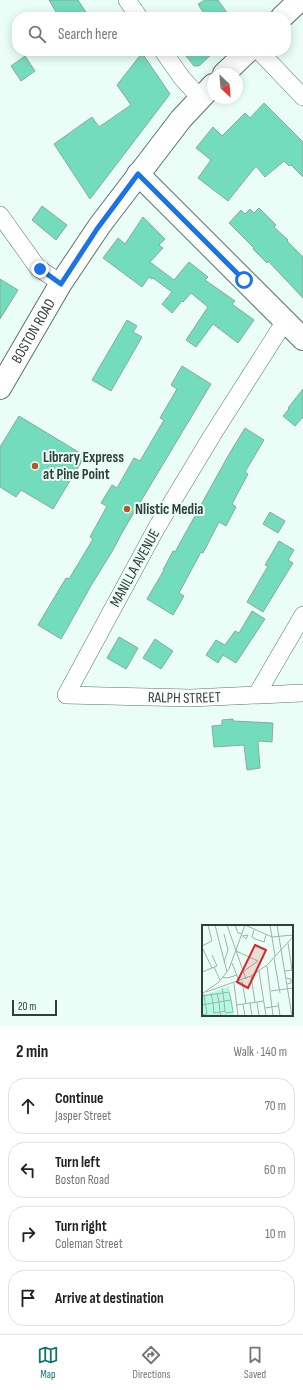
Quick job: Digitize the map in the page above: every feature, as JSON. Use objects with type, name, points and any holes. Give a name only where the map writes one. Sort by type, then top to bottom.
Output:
[{"type":"main road","points":[[287,12],[300,0]]},
{"type":"main road","points":[[230,68],[243,56]]},
{"type":"main road","name":"BOSTON ROAD","points":[[0,388],[61,284],[97,229],[181,119],[206,92]]},
{"type":"main road","points":[[138,174],[303,339]]},
{"type":"street","points":[[127,0],[135,12]]},
{"type":"street","points":[[166,56],[182,78],[206,92]]},
{"type":"street","points":[[264,56],[303,98]]},
{"type":"street","points":[[0,215],[38,268],[61,284]]},
{"type":"street","name":"MANILLA AVENUE","points":[[66,694],[157,527],[213,434],[285,320]]},
{"type":"street","points":[[257,694],[303,615]]},
{"type":"street","name":"RALPH STREET","points":[[66,694],[191,698],[303,693]]},
{"type":"building","points":[[49,0],[78,0],[86,12],[56,12]]},
{"type":"building","points":[[205,0],[218,0],[226,12],[203,12],[198,4]]},
{"type":"building","points":[[25,56],[35,71],[21,81],[11,66]]},
{"type":"building","points":[[140,56],[144,56],[170,94],[90,199],[54,144],[92,117],[99,127],[131,105],[117,85]]},
{"type":"building","points":[[186,56],[210,56],[199,66],[194,66]]},
{"type":"building","points":[[264,103],[303,142],[303,177],[291,165],[289,166],[284,161],[265,177],[256,166],[228,201],[198,178],[211,160],[196,148],[213,127],[222,136],[245,113],[250,118]]},
{"type":"building","points":[[42,206],[67,225],[56,240],[32,220]]},
{"type":"building","points":[[259,208],[276,225],[274,227],[303,257],[303,298],[229,223],[241,210],[245,214],[250,209],[254,213]]},
{"type":"building","points":[[143,217],[165,239],[159,245],[163,248],[150,262],[174,280],[189,262],[208,277],[205,280],[235,301],[232,304],[254,320],[238,343],[213,324],[196,347],[186,340],[208,307],[191,293],[172,313],[162,304],[172,292],[153,278],[152,279],[149,277],[142,287],[103,258],[118,238],[125,244]]},
{"type":"building","points":[[0,279],[18,290],[0,319]]},
{"type":"building","points":[[127,320],[137,326],[133,332],[142,337],[111,391],[92,380]]},
{"type":"building","points":[[182,366],[211,384],[123,531],[61,639],[38,625],[66,578],[69,579],[93,539],[90,537],[107,506],[101,503],[112,485],[117,488],[134,458],[140,461],[164,420],[160,418],[177,389],[171,385]]},
{"type":"building","points":[[303,389],[303,417],[295,426],[283,416]]},
{"type":"building","points":[[19,416],[85,456],[53,509],[21,490],[16,497],[0,487],[0,447]]},
{"type":"building","points":[[245,428],[264,440],[245,472],[248,474],[232,504],[236,507],[226,526],[219,522],[203,553],[201,552],[179,593],[184,596],[173,615],[147,599],[173,551],[175,552]]},
{"type":"building","points":[[270,512],[285,521],[278,533],[263,524]]},
{"type":"building","points":[[279,541],[294,550],[288,560],[293,563],[263,612],[247,602],[268,566],[265,565]]},
{"type":"building","points":[[252,611],[265,619],[236,663],[223,655],[218,663],[206,655],[216,640],[225,645],[235,631],[239,633]]},
{"type":"building","points":[[119,637],[138,648],[126,669],[107,658]]},
{"type":"building","points":[[155,639],[173,651],[161,669],[143,658]]},
{"type":"building","points":[[233,719],[233,721],[273,723],[272,742],[258,741],[260,768],[247,770],[244,745],[214,747],[212,726],[222,725],[222,720]]},
{"type":"place","name":"Library Express at Pine Point","points":[[35,466]]},
{"type":"place","name":"Nlistic Media","points":[[127,509]]},
{"type":"route","points":[[40,269],[61,284],[97,229],[138,174],[244,280]]}]
